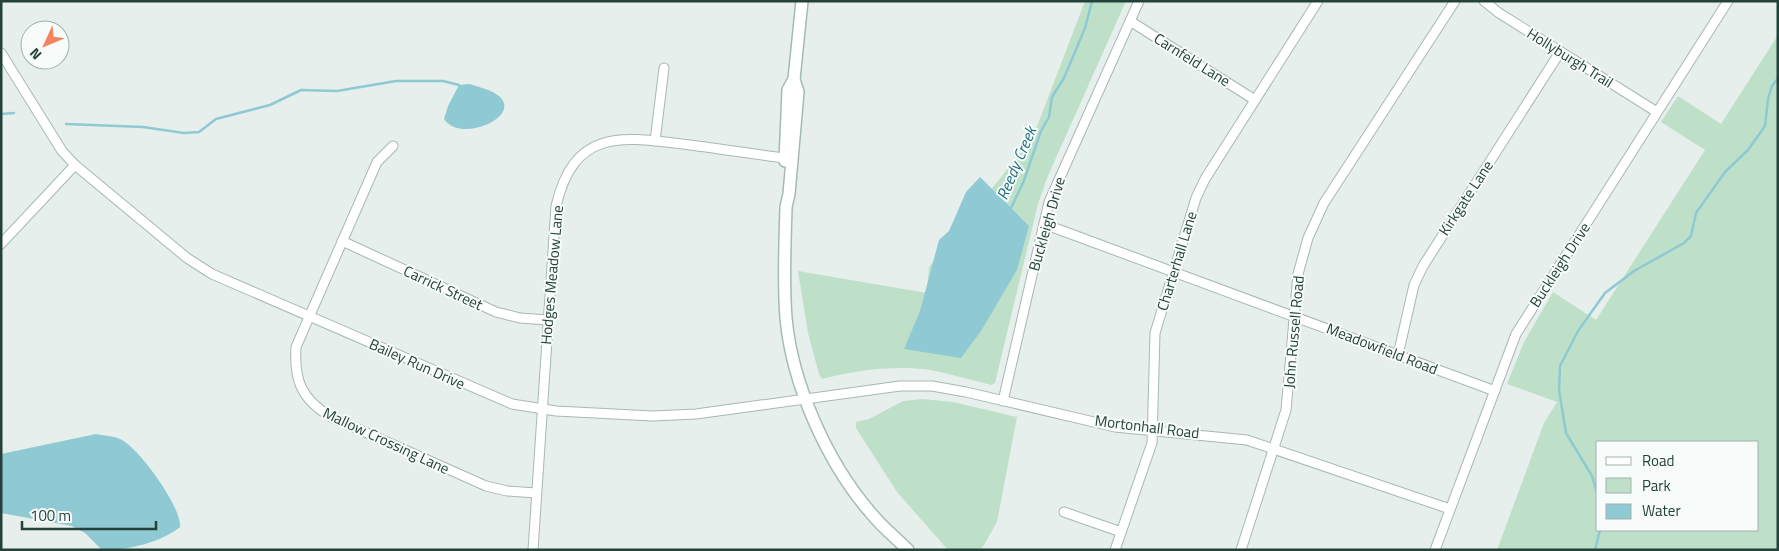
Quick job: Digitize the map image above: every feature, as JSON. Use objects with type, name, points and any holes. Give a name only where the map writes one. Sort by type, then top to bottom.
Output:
[{"type":"street","points":[[786,207],[782,192],[788,90],[794,79],[802,1]]},
{"type":"street","name":"Buckleigh Drive","points":[[1003,401],[1044,224],[1060,172],[1139,1]]},
{"type":"street","name":"John Russell Road","points":[[1241,550],[1286,410],[1298,274],[1308,238],[1324,203],[1455,1]]},
{"type":"street","name":"Hollyburgh Trail","points":[[1484,1],[1560,52],[1657,112]]},
{"type":"street","name":"Buckleigh Drive","points":[[1435,550],[1519,329],[1728,1]]},
{"type":"street","name":"Charterhall Lane","points":[[1115,550],[1152,443],[1155,333],[1192,212],[1205,179],[1314,3]]},
{"type":"street","name":"Carnfeld Lane","points":[[1130,21],[1255,100]]},
{"type":"street","name":"Kirkgate Lane","points":[[1398,355],[1414,285],[1423,266],[1560,52]]},
{"type":"street","name":"Bailey Run Drive","points":[[1,53],[51,136],[75,165],[187,258],[212,274],[495,399],[512,404],[556,411],[662,415],[696,414],[806,400]]},
{"type":"street","points":[[655,141],[664,68]]},
{"type":"street","points":[[794,79],[798,92],[789,194],[786,207],[784,288],[786,320],[806,400],[827,449],[854,493],[871,514],[908,550]]},
{"type":"street","name":"Hodges Meadow Lane","points":[[533,550],[556,206],[562,182],[576,160],[589,150],[613,140],[638,138],[785,158]]},
{"type":"street","name":"Mallow Crossing Lane","points":[[393,146],[377,162],[296,346],[295,370],[302,392],[317,409],[331,418],[486,486],[507,491],[536,493]]},
{"type":"street","points":[[1,244],[75,165]]},
{"type":"street","name":"Meadowfield Road","points":[[1044,224],[1174,274],[1495,391]]},
{"type":"street","name":"Carrick Street","points":[[342,241],[496,312],[520,318],[548,320]]},
{"type":"street","name":"Mortonhall Road","points":[[806,400],[908,386],[932,386],[1115,427],[1225,436],[1247,440],[1450,509]]},
{"type":"street","points":[[1064,512],[1121,532]]},
{"type":"green space","points":[[1085,1],[1126,1],[1047,178],[1038,204],[995,383],[991,385],[930,370],[903,368],[862,371],[822,379],[808,333],[798,271],[927,293],[929,267],[1033,137]]},
{"type":"green space","points":[[1778,35],[1778,550],[1497,550],[1544,423],[1557,402],[1507,384],[1524,342],[1553,292],[1596,320],[1705,150],[1661,122],[1678,96],[1721,124]]},
{"type":"green space","points":[[922,399],[953,402],[1017,417],[997,522],[981,550],[948,550],[897,492],[856,428],[856,422],[869,419],[903,401]]},
{"type":"water","points":[[470,84],[489,90],[499,96],[504,104],[503,112],[486,125],[463,129],[452,126],[444,119],[448,106],[459,85]]},
{"type":"water","points":[[980,177],[1029,226],[1017,270],[981,331],[961,358],[904,349],[920,311],[939,240],[949,231],[966,192]]},
{"type":"water","points":[[96,434],[122,440],[141,457],[160,481],[175,507],[180,527],[172,533],[143,544],[122,549],[102,550],[85,533],[72,526],[1,513],[1,454]]},
{"type":"waterway","name":"Reedy Creek","points":[[1010,210],[1023,183],[1041,131],[1049,117],[1052,97],[1064,78],[1085,28],[1092,1]]},
{"type":"waterway","points":[[1596,489],[1592,476],[1566,433],[1559,390],[1560,366],[1578,331],[1605,293],[1634,271],[1684,243],[1691,236],[1696,213],[1725,172],[1748,150],[1765,126],[1768,99],[1772,86],[1778,78]]},
{"type":"waterway","points":[[66,124],[143,127],[184,133],[199,132],[216,119],[270,105],[301,90],[337,91],[396,81],[443,81],[459,85]]},
{"type":"waterway","points":[[1,114],[14,113]]},
{"type":"waterway","points":[[1595,550],[1600,531]]}]
